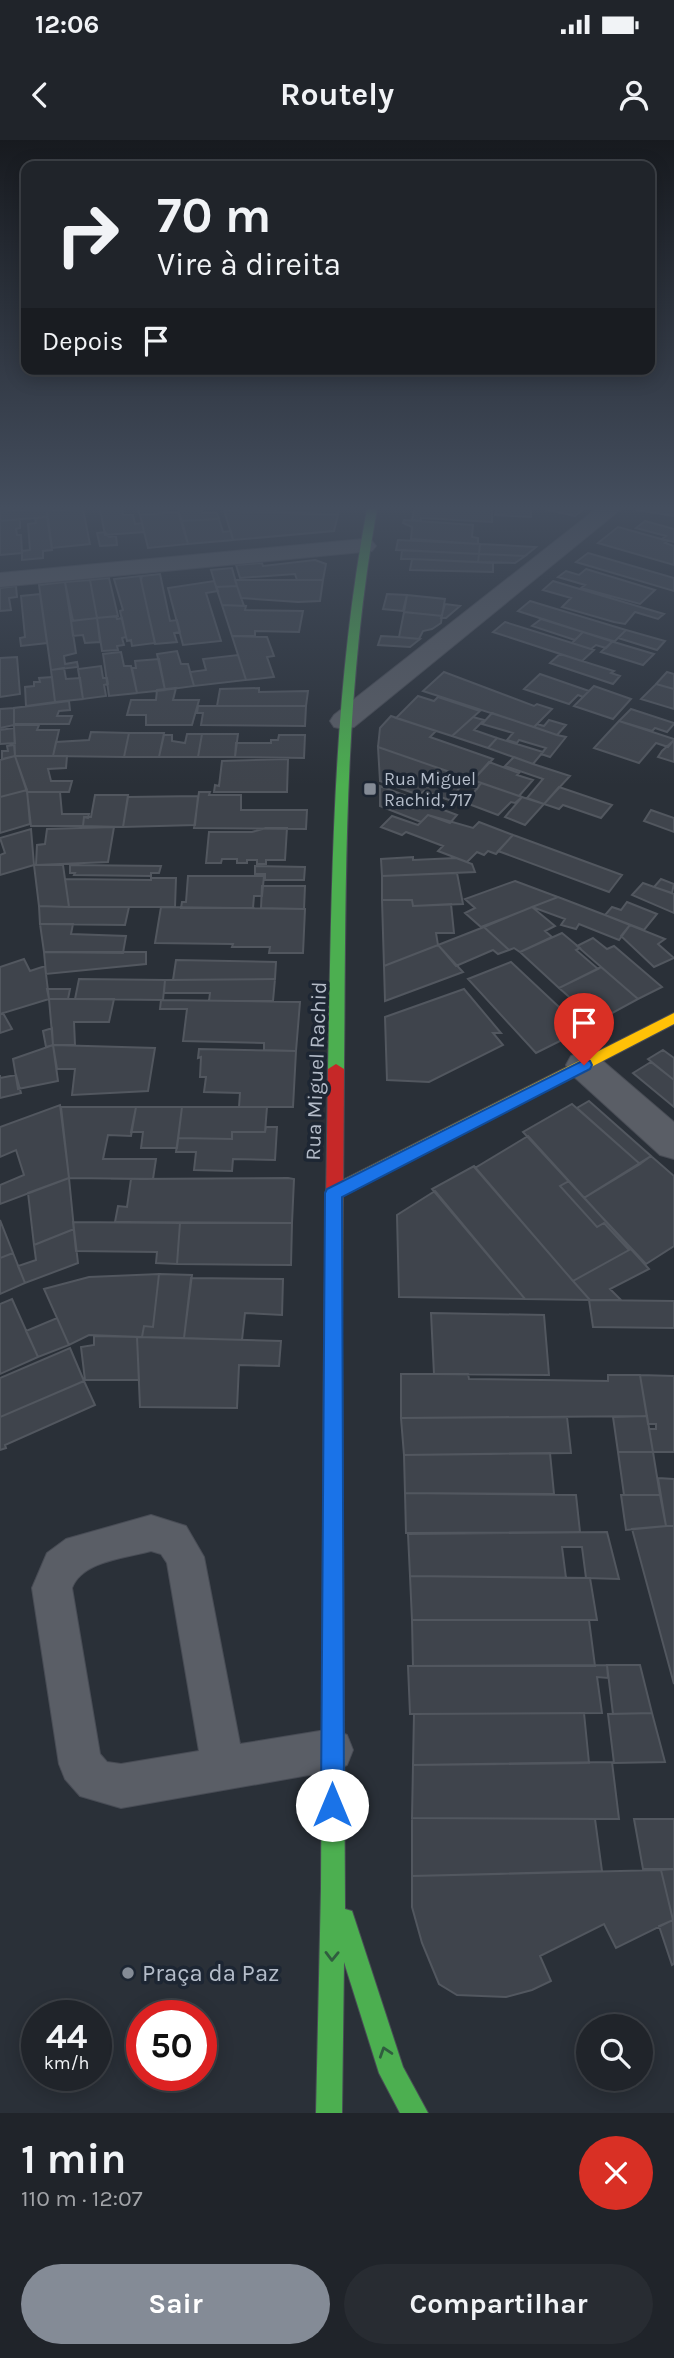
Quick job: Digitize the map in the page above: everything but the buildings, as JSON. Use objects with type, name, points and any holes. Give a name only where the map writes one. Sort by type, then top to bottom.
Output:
[{"type":"main road","name":"Rua Miguel Rachid","points":[[329,2113],[333,1888],[333,1193],[344,722],[358,601]]},
{"type":"main road","points":[[333,1193],[674,1018]]},
{"type":"main road","name":"Rua Miguel Rachid","points":[[333,1888],[392,2073],[415,2113]]},
{"type":"street","points":[[344,722],[495,601]]},
{"type":"street","points":[[584,1065],[674,1144]]},
{"type":"lane","points":[[223,1769],[186,1557],[173,1539],[151,1533],[80,1552],[61,1566],[52,1588],[80,1764],[95,1781],[121,1786],[223,1769],[332,1750]]},
{"type":"traffic: fast","points":[[336,1069],[341,787],[350,647],[356,601]]},
{"type":"traffic: fast","points":[[329,2113],[333,1888],[333,1337]]},
{"type":"traffic: fast","points":[[343,1920],[392,2073],[415,2113]]},
{"type":"traffic: slow","points":[[333,1193],[674,1018]]},
{"type":"traffic: jam","points":[[333,1337],[336,1069]]},
{"type":"place","name":"Rua Miguel Rachid, 717","points":[[370,789]]},
{"type":"place","name":"Praça da Paz","points":[[128,1973]]},
{"type":"route","points":[[332,1805],[333,1193],[584,1065]]}]
